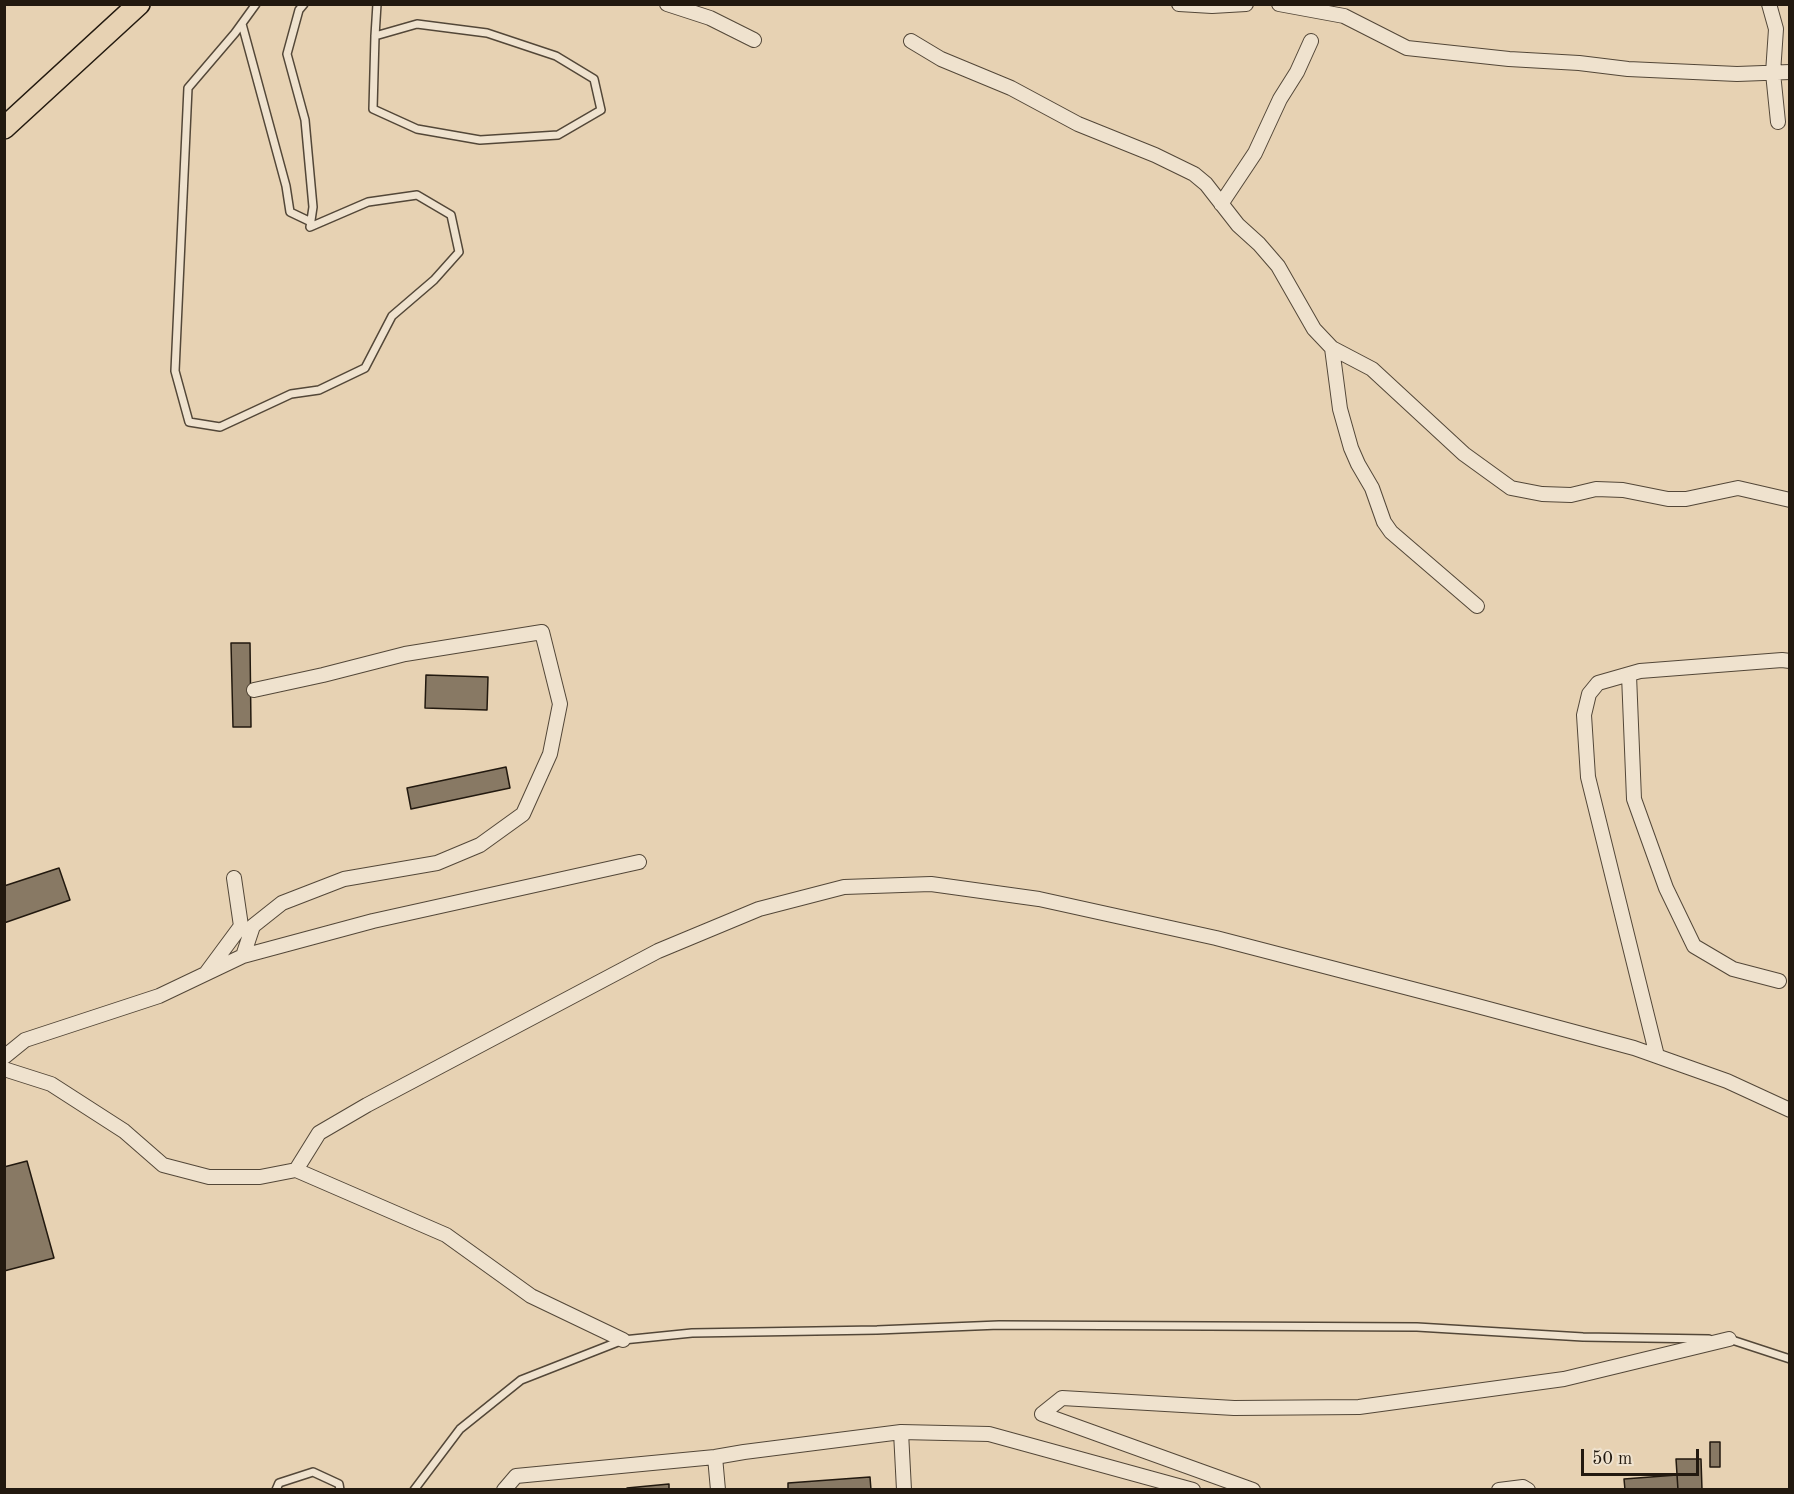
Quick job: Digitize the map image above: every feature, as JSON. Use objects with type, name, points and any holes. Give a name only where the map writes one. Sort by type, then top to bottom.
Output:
[{"type":"main road","points":[[4,128],[140,4]]},
{"type":"street","points":[[668,4],[710,18],[754,40]]},
{"type":"street","points":[[1179,4],[1212,6],[1246,4]]},
{"type":"street","points":[[1279,4],[1344,16],[1407,48],[1628,69],[1737,74],[1790,72]]},
{"type":"street","points":[[1768,4],[1776,29],[1773,73],[1779,122]]},
{"type":"street","points":[[911,41],[941,58],[1011,88],[1078,123],[1174,163],[1194,174],[1206,184],[1238,225],[1278,266],[1314,329],[1332,348],[1372,369],[1464,454],[1511,488],[1571,495],[1596,489],[1623,490],[1668,499],[1686,500],[1738,488],[1790,500]]},
{"type":"street","points":[[1221,204],[1255,153],[1311,41]]},
{"type":"street","points":[[1332,348],[1340,409],[1351,448],[1372,488],[1383,522],[1391,532],[1476,606]]},
{"type":"street","points":[[243,956],[253,926],[282,903],[344,879],[437,863],[480,845],[523,814],[550,754],[560,704],[542,632],[405,654],[254,690]]},
{"type":"street","points":[[1657,1056],[1588,777],[1584,715],[1589,694],[1598,683],[1629,675],[1673,668],[1790,661]]},
{"type":"street","points":[[1629,675],[1634,799],[1666,888],[1694,946],[1733,969],[1779,981]]},
{"type":"street","points":[[4,1058],[26,1040],[159,996],[243,956],[373,921],[639,862]]},
{"type":"street","points":[[206,974],[241,926],[234,878]]},
{"type":"street","points":[[296,1170],[319,1133],[367,1105],[647,956],[759,909],[844,887],[931,884],[1039,899],[1216,938],[1634,1048],[1727,1081],[1790,1110]]},
{"type":"street","points":[[4,1069],[51,1084],[124,1131],[163,1165],[209,1177],[260,1177],[296,1170],[446,1235],[531,1296],[623,1340]]},
{"type":"street","points":[[1253,1490],[1042,1414],[1062,1398],[1234,1408],[1359,1407],[1564,1379],[1729,1339]]},
{"type":"street","points":[[901,1432],[904,1490]]},
{"type":"street","points":[[504,1490],[516,1476],[716,1457],[901,1432],[989,1434],[1193,1490]]},
{"type":"street","points":[[716,1457],[718,1490]]},
{"type":"street","points":[[1499,1490],[1523,1487],[1528,1490]]},
{"type":"lane","points":[[256,4],[188,88],[175,371],[189,422],[220,427],[291,394],[319,390],[365,368],[392,316],[434,280],[459,252],[451,214],[417,195],[368,202],[310,227],[313,207],[305,120],[287,54],[299,10],[304,4]]},
{"type":"lane","points":[[375,36],[417,24],[487,33],[556,56],[594,79],[601,110],[558,135],[480,140],[417,129],[373,109],[375,36],[376,4]]},
{"type":"lane","points":[[242,24],[286,186],[290,212],[311,222]]},
{"type":"lane","points":[[414,1490],[460,1429],[521,1380],[623,1340],[692,1333],[878,1330],[999,1325],[1417,1327],[1583,1337],[1729,1339],[1790,1359]]},
{"type":"lane","points":[[276,1490],[279,1483],[313,1472],[339,1484],[340,1490]]},
{"type":"building","points":[[231,643],[250,643],[251,727],[233,727]]},
{"type":"building","points":[[426,675],[488,677],[487,710],[425,708]]},
{"type":"building","points":[[506,767],[510,788],[411,809],[407,788]]},
{"type":"building","points":[[59,868],[70,900],[4,923],[4,886]]},
{"type":"building","points":[[27,1161],[54,1258],[4,1271],[4,1167]]},
{"type":"building","points":[[1710,1442],[1720,1442],[1720,1467],[1710,1467]]},
{"type":"building","points":[[1676,1459],[1701,1459],[1702,1490],[1678,1490]]},
{"type":"building","points":[[1677,1475],[1678,1490],[1625,1490],[1624,1479]]},
{"type":"building","points":[[870,1477],[871,1490],[788,1490],[788,1483]]},
{"type":"building","points":[[669,1484],[669,1490],[627,1490],[627,1488]]}]
